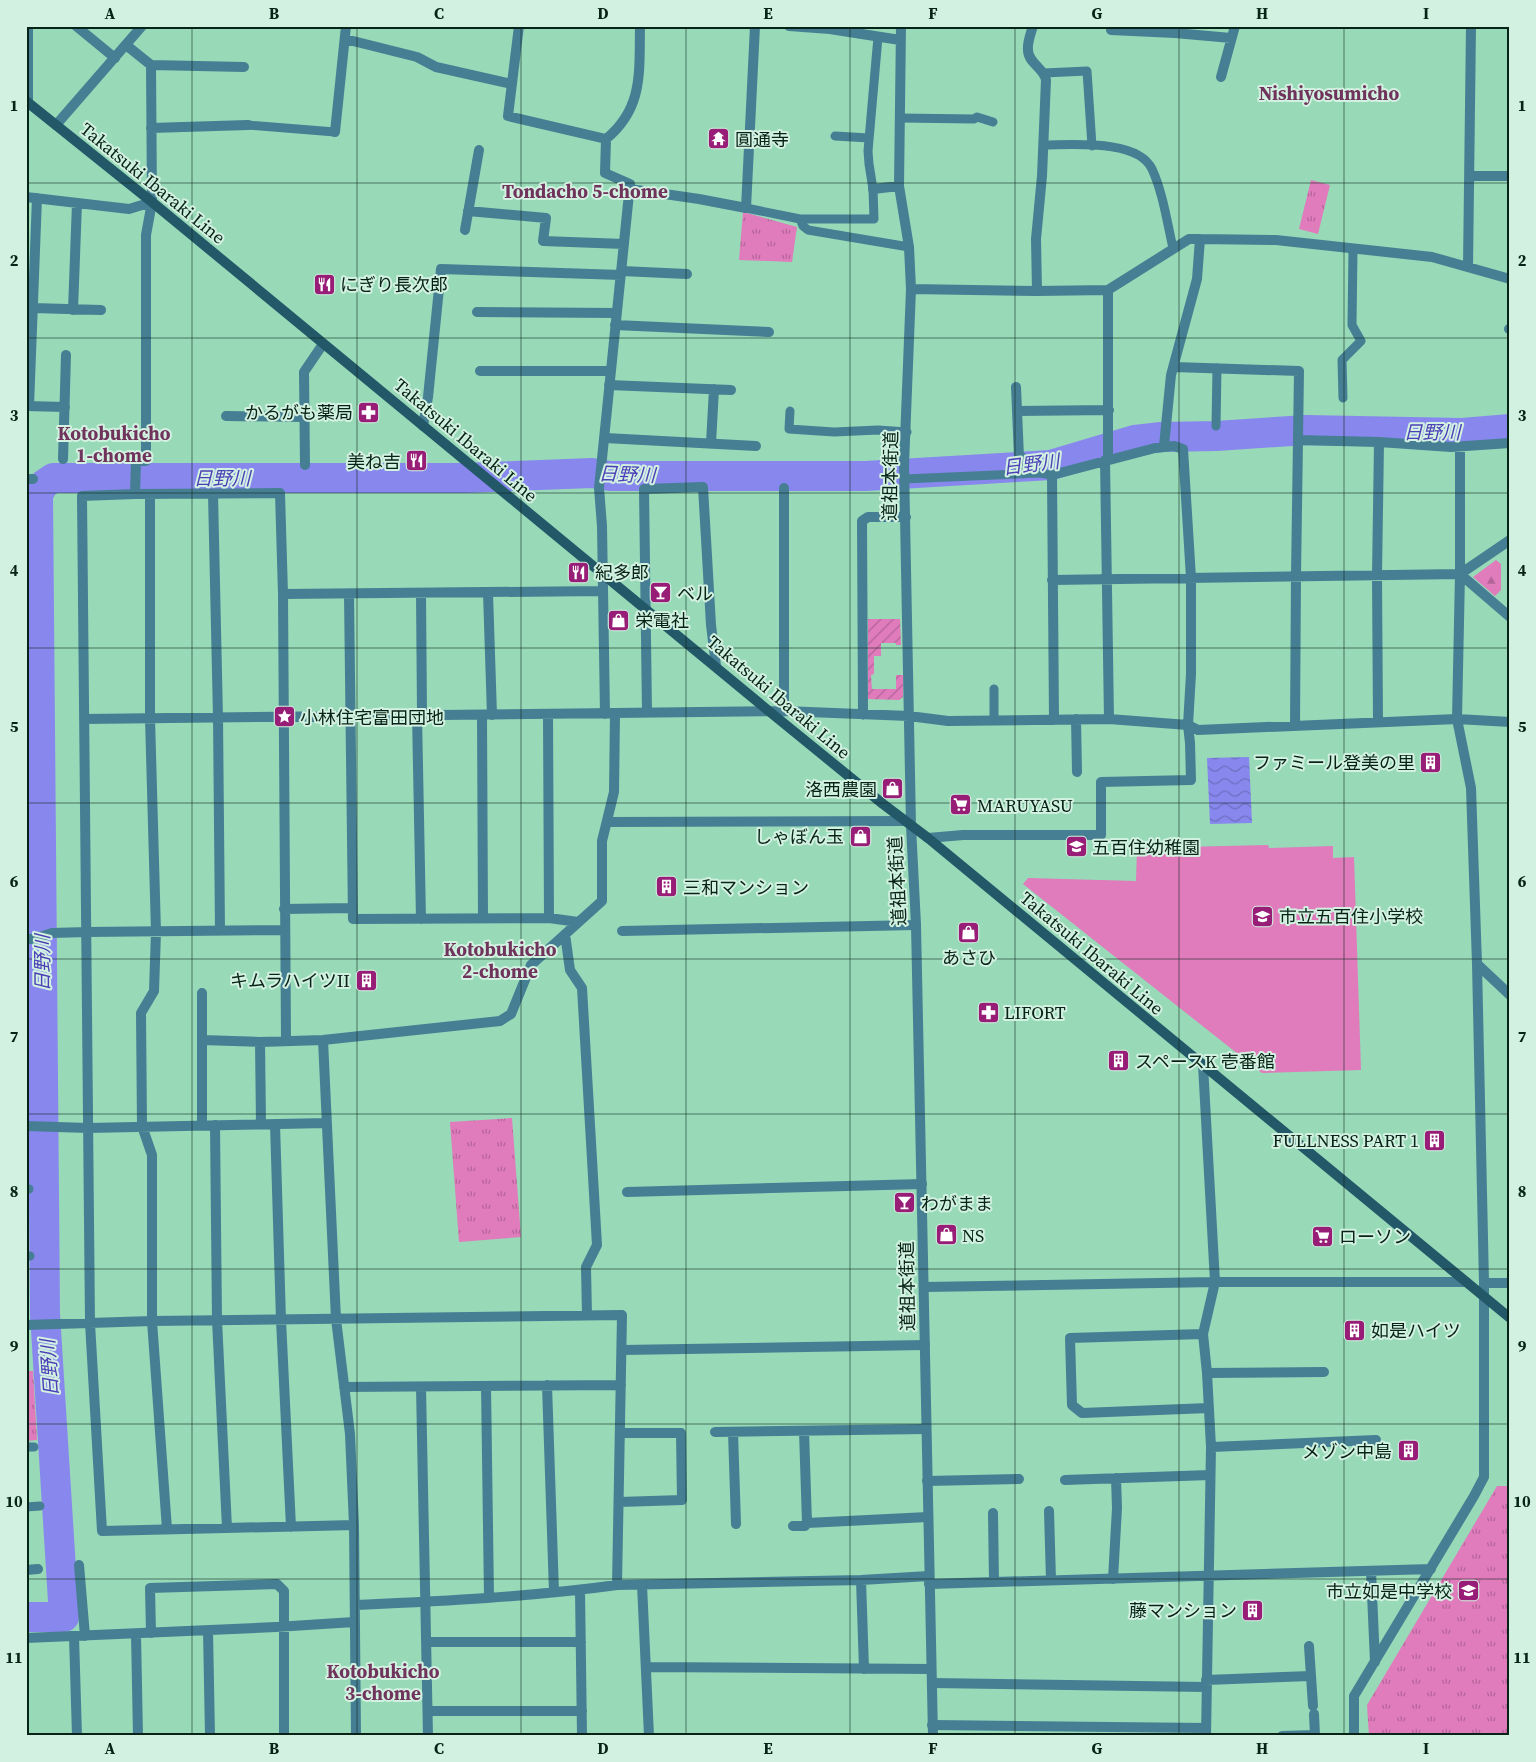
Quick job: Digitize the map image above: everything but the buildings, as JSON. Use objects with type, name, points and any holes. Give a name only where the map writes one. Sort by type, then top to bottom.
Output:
[{"type":"main road","name":"Takatsuki Ibaraki Line","points":[[27,102],[152,202],[770,712],[908,824],[928,838],[1510,1318]]},
{"type":"street","points":[[27,102],[28,26]]},
{"type":"street","points":[[76,26],[115,58]]},
{"type":"street","points":[[56,125],[142,26]]},
{"type":"street","points":[[335,132],[346,26]]},
{"type":"street","points":[[519,26],[508,116],[606,139]]},
{"type":"street","points":[[202,1040],[260,1042],[323,1040],[500,1021],[511,1014],[531,965],[602,901],[602,841],[614,792],[602,591],[600,483],[606,438],[610,370],[630,189],[630,184],[605,172],[606,139],[617,130],[629,112],[638,86],[640,26]]},
{"type":"street","points":[[630,189],[746,208],[755,26]]},
{"type":"street","points":[[789,26],[875,33],[900,40]]},
{"type":"street","name":"道祖本街道","points":[[901,26],[899,186],[909,247],[911,289],[907,432],[904,464],[909,716],[908,824],[916,925],[932,1730]]},
{"type":"street","points":[[1033,26],[1028,52],[1030,58],[1044,73],[1046,80],[1044,145],[1036,239],[1037,291]]},
{"type":"street","points":[[1221,77],[1235,26]]},
{"type":"street","points":[[1468,267],[1471,26]]},
{"type":"street","points":[[1111,30],[1175,29],[1231,38]]},
{"type":"street","points":[[345,39],[417,57],[436,67],[512,84]]},
{"type":"street","points":[[126,45],[151,65],[244,67]]},
{"type":"street","points":[[135,494],[136,461],[146,461],[146,235],[152,202],[151,65]]},
{"type":"street","points":[[151,128],[248,125]]},
{"type":"street","points":[[465,230],[478,150]]},
{"type":"street","points":[[1469,176],[1510,176]]},
{"type":"street","points":[[873,188],[899,186]]},
{"type":"street","points":[[26,197],[129,209],[152,202]]},
{"type":"street","points":[[37,198],[33,308],[29,331],[28,406],[64,406]]},
{"type":"street","points":[[73,310],[77,203]]},
{"type":"street","points":[[468,211],[546,218],[543,241],[624,244]]},
{"type":"street","points":[[911,289],[1108,290],[1189,239],[1276,240],[1432,257],[1510,279]]},
{"type":"street","points":[[1164,444],[1174,366],[1197,279],[1200,239]]},
{"type":"street","points":[[423,426],[442,269],[686,274]]},
{"type":"street","points":[[1108,290],[1106,578],[1109,718]]},
{"type":"street","points":[[33,308],[101,310]]},
{"type":"street","points":[[477,312],[616,313]]},
{"type":"street","points":[[615,325],[769,332]]},
{"type":"street","points":[[306,466],[304,372],[323,344]]},
{"type":"street","points":[[63,459],[66,355]]},
{"type":"street","points":[[1174,366],[1299,371],[1295,725]]},
{"type":"street","points":[[480,371],[610,370]]},
{"type":"street","points":[[609,385],[731,390]]},
{"type":"street","points":[[1016,387],[1021,458]]},
{"type":"street","points":[[712,443],[714,389]]},
{"type":"street","points":[[1017,411],[1108,410]]},
{"type":"street","points":[[226,416],[305,417]]},
{"type":"street","points":[[1298,437],[1460,447],[1510,444]]},
{"type":"street","points":[[606,438],[756,446]]},
{"type":"street","points":[[1378,721],[1377,576],[1379,442]]},
{"type":"street","points":[[928,838],[963,835],[1101,834],[1101,782],[1191,780],[1188,726],[1191,674],[1191,578],[1183,450],[1164,444],[1052,475],[1054,720]]},
{"type":"street","points":[[1354,1736],[1354,1696],[1484,1477],[1484,1283],[1471,788],[1457,719],[1460,447]]},
{"type":"street","points":[[648,713],[644,489],[703,487],[711,625],[716,666]]},
{"type":"street","points":[[784,488],[784,711]]},
{"type":"street","points":[[286,1040],[283,594],[280,493],[82,496],[90,1323],[102,1531],[354,1525]]},
{"type":"street","points":[[150,494],[150,718],[156,932],[154,991],[141,1013],[142,1126],[152,1155],[152,1321],[167,1529]]},
{"type":"street","points":[[213,494],[220,931]]},
{"type":"street","points":[[863,715],[862,522],[868,516],[906,516]]},
{"type":"street","points":[[1052,580],[1460,574],[1510,540]]},
{"type":"street","points":[[1460,574],[1510,617]]},
{"type":"street","points":[[283,594],[602,591]]},
{"type":"street","points":[[421,593],[421,919]]},
{"type":"street","points":[[483,918],[488,593]]},
{"type":"street","points":[[349,594],[353,919],[549,918],[578,922]]},
{"type":"street","points":[[84,718],[784,711],[909,716],[948,721],[1109,718],[1188,726],[1198,730],[1378,721],[1457,719],[1510,722]]},
{"type":"street","points":[[548,714],[549,918]]},
{"type":"street","points":[[1076,719],[1077,772]]},
{"type":"street","points":[[607,822],[908,824]]},
{"type":"street","points":[[284,909],[352,908]]},
{"type":"street","points":[[622,931],[916,925]]},
{"type":"street","points":[[26,939],[34,939],[52,933],[284,930]]},
{"type":"street","points":[[565,934],[570,970],[582,988],[597,1245],[586,1267],[587,1315]]},
{"type":"street","points":[[1477,964],[1510,995]]},
{"type":"street","points":[[202,994],[202,1125]]},
{"type":"street","points":[[323,1040],[336,1319],[350,1434],[354,1525],[356,1736]]},
{"type":"street","points":[[260,1042],[261,1124]]},
{"type":"street","points":[[932,1730],[1206,1732],[1211,1447],[1203,1334],[1215,1282],[1203,1065]]},
{"type":"street","points":[[30,1126],[88,1128],[327,1123]]},
{"type":"street","points":[[275,1124],[281,1320],[291,1527]]},
{"type":"street","points":[[215,1125],[217,1320],[227,1528]]},
{"type":"street","points":[[627,1192],[922,1184]]},
{"type":"street","points":[[924,1287],[1215,1282],[1466,1282]]},
{"type":"street","points":[[1484,1283],[1510,1283]]},
{"type":"street","points":[[30,1325],[152,1321],[622,1315],[617,1585]]},
{"type":"street","points":[[1203,1334],[1070,1338],[1072,1405],[1082,1413],[1209,1408]]},
{"type":"street","points":[[622,1350],[925,1345]]},
{"type":"street","points":[[1207,1374],[1324,1372]]},
{"type":"street","points":[[344,1387],[622,1385]]},
{"type":"street","points":[[486,1386],[489,1597]]},
{"type":"street","points":[[547,1386],[554,1592]]},
{"type":"street","points":[[421,1387],[428,1736]]},
{"type":"street","points":[[715,1432],[926,1430]]},
{"type":"street","points":[[804,1431],[807,1523]]},
{"type":"street","points":[[733,1432],[736,1524]]},
{"type":"street","points":[[619,1502],[682,1500],[681,1433],[620,1433]]},
{"type":"street","points":[[1211,1447],[1376,1440]]},
{"type":"street","points":[[1065,1480],[1210,1475]]},
{"type":"street","points":[[1113,1578],[1117,1508],[1116,1478]]},
{"type":"street","points":[[927,1482],[1019,1479]]},
{"type":"street","points":[[1049,1511],[1051,1580]]},
{"type":"street","points":[[993,1513],[994,1582]]},
{"type":"street","points":[[793,1526],[805,1526],[807,1523],[928,1518]]},
{"type":"street","points":[[77,1736],[80,1636],[79,1565]]},
{"type":"street","points":[[355,1605],[426,1602],[580,1590],[617,1585],[861,1580],[994,1582],[1431,1569]]},
{"type":"street","points":[[26,1570],[38,1570]]},
{"type":"street","points":[[1371,1571],[1375,1662]]},
{"type":"street","points":[[861,1580],[864,1669]]},
{"type":"street","points":[[151,1633],[150,1588],[277,1584],[284,1591],[284,1736]]},
{"type":"street","points":[[642,1585],[649,1736]]},
{"type":"street","points":[[580,1590],[582,1736]]},
{"type":"street","points":[[26,1638],[354,1622]]},
{"type":"street","points":[[208,1630],[210,1736]]},
{"type":"street","points":[[136,1634],[138,1736]]},
{"type":"street","points":[[427,1642],[581,1642]]},
{"type":"street","points":[[1282,1736],[1315,1735],[1309,1646]]},
{"type":"street","points":[[646,1667],[931,1669]]},
{"type":"street","points":[[932,1683],[1206,1683],[1310,1676]]},
{"type":"street","points":[[428,1712],[582,1711]]},
{"type":"lane","points":[[746,208],[800,219],[874,219],[873,188],[868,164],[875,33]]},
{"type":"lane","points":[[1044,73],[1087,71],[1092,146]]},
{"type":"lane","points":[[900,118],[974,119],[977,117],[993,122]]},
{"type":"lane","points":[[248,125],[335,132]]},
{"type":"lane","points":[[835,136],[869,138]]},
{"type":"lane","points":[[1044,145],[1122,148],[1139,155],[1151,167],[1158,186],[1173,248]]},
{"type":"lane","points":[[800,219],[803,226],[808,230],[909,247]]},
{"type":"lane","points":[[1343,398],[1342,360],[1360,341],[1352,325],[1353,249]]},
{"type":"lane","points":[[1216,426],[1217,368]]},
{"type":"lane","points":[[790,411],[789,429],[834,432],[878,430],[907,432]]},
{"type":"lane","points":[[1021,458],[1023,473]]},
{"type":"lane","points":[[904,481],[1023,473],[1052,475]]},
{"type":"lane","points":[[994,689],[994,720]]},
{"type":"lane","points":[[26,1507],[40,1506]]},
{"type":"green space","points":[[1311,180],[1330,185],[1318,234],[1299,229]]},
{"type":"green space","points":[[743,212],[797,227],[792,262],[739,260]]},
{"type":"green space","points":[[1496,560],[1501,564],[1501,590],[1495,596],[1473,577]]},
{"type":"green space","points":[[868,619],[900,619],[901,645],[881,643],[881,656],[874,656],[874,674],[871,675],[872,689],[896,689],[896,675],[903,675],[903,697],[899,700],[868,699]]},
{"type":"green space","points":[[1268,845],[1269,848],[1333,846],[1333,858],[1354,857],[1361,1070],[1262,1073],[1023,884],[1028,878],[1136,881],[1137,848]]},
{"type":"green space","points":[[512,1118],[521,1237],[459,1242],[450,1122]]},
{"type":"green space","points":[[26,1371],[33,1371],[37,1440],[26,1441]]},
{"type":"green space","name":"市立如是中学校","points":[[1497,1486],[1510,1486],[1510,1736],[1369,1736],[1367,1705]]},
{"type":"water","points":[[1249,757],[1252,823],[1210,824],[1207,758]]},
{"type":"waterway","name":"日野川","points":[[26,1617],[64,1617],[45,1314],[38,495],[43,485],[53,478],[466,478],[592,473],[610,476],[866,476],[1051,465],[1135,440],[1161,437],[1216,436],[1306,430],[1462,433],[1510,429]]},
{"type":"place","name":"圓通寺","points":[[719,139]]},
{"type":"place","name":"にぎり長次郎","points":[[324,284]]},
{"type":"place","name":"かるがも薬局","points":[[369,412]]},
{"type":"place","name":"美ね吉","points":[[417,461]]},
{"type":"place","name":"紀多郎","points":[[579,572]]},
{"type":"place","name":"ベル","points":[[661,593]]},
{"type":"place","name":"栄電社","points":[[619,620]]},
{"type":"place","name":"小林住宅富田団地","points":[[284,717]]},
{"type":"place","name":"ファミール登美の里","points":[[1431,762]]},
{"type":"place","name":"洛西農園","points":[[893,789]]},
{"type":"place","name":"MARUYASU","points":[[961,805]]},
{"type":"place","name":"しゃぼん玉","points":[[860,836]]},
{"type":"place","name":"五百住幼稚園","points":[[1076,847]]},
{"type":"place","name":"三和マンション","points":[[667,887]]},
{"type":"place","name":"市立五百住小学校","points":[[1263,916]]},
{"type":"place","name":"あさひ","points":[[969,932]]},
{"type":"place","name":"キムラハイツII","points":[[366,980]]},
{"type":"place","name":"LIFORT","points":[[988,1012]]},
{"type":"place","name":"スペースK 壱番館","points":[[1119,1061]]},
{"type":"place","name":"FULLNESS PART 1","points":[[1435,1140]]},
{"type":"place","name":"わがまま","points":[[905,1203]]},
{"type":"place","name":"NS","points":[[946,1235]]},
{"type":"place","name":"ローソン","points":[[1323,1236]]},
{"type":"place","name":"如是ハイツ","points":[[1355,1330]]},
{"type":"place","name":"メゾン中島","points":[[1408,1451]]},
{"type":"place","name":"市立如是中学校","points":[[1468,1591]]},
{"type":"place","name":"藤マンション","points":[[1253,1610]]},
{"type":"district","name":"Nishiyosumicho","points":[[1329,93]]},
{"type":"district","name":"Tondacho 5-chome","points":[[585,191]]},
{"type":"district","name":"Kotobukicho 1-chome","points":[[114,444]]},
{"type":"district","name":"Kotobukicho 2-chome","points":[[500,960]]},
{"type":"district","name":"Kotobukicho 3-chome","points":[[383,1682]]}]
